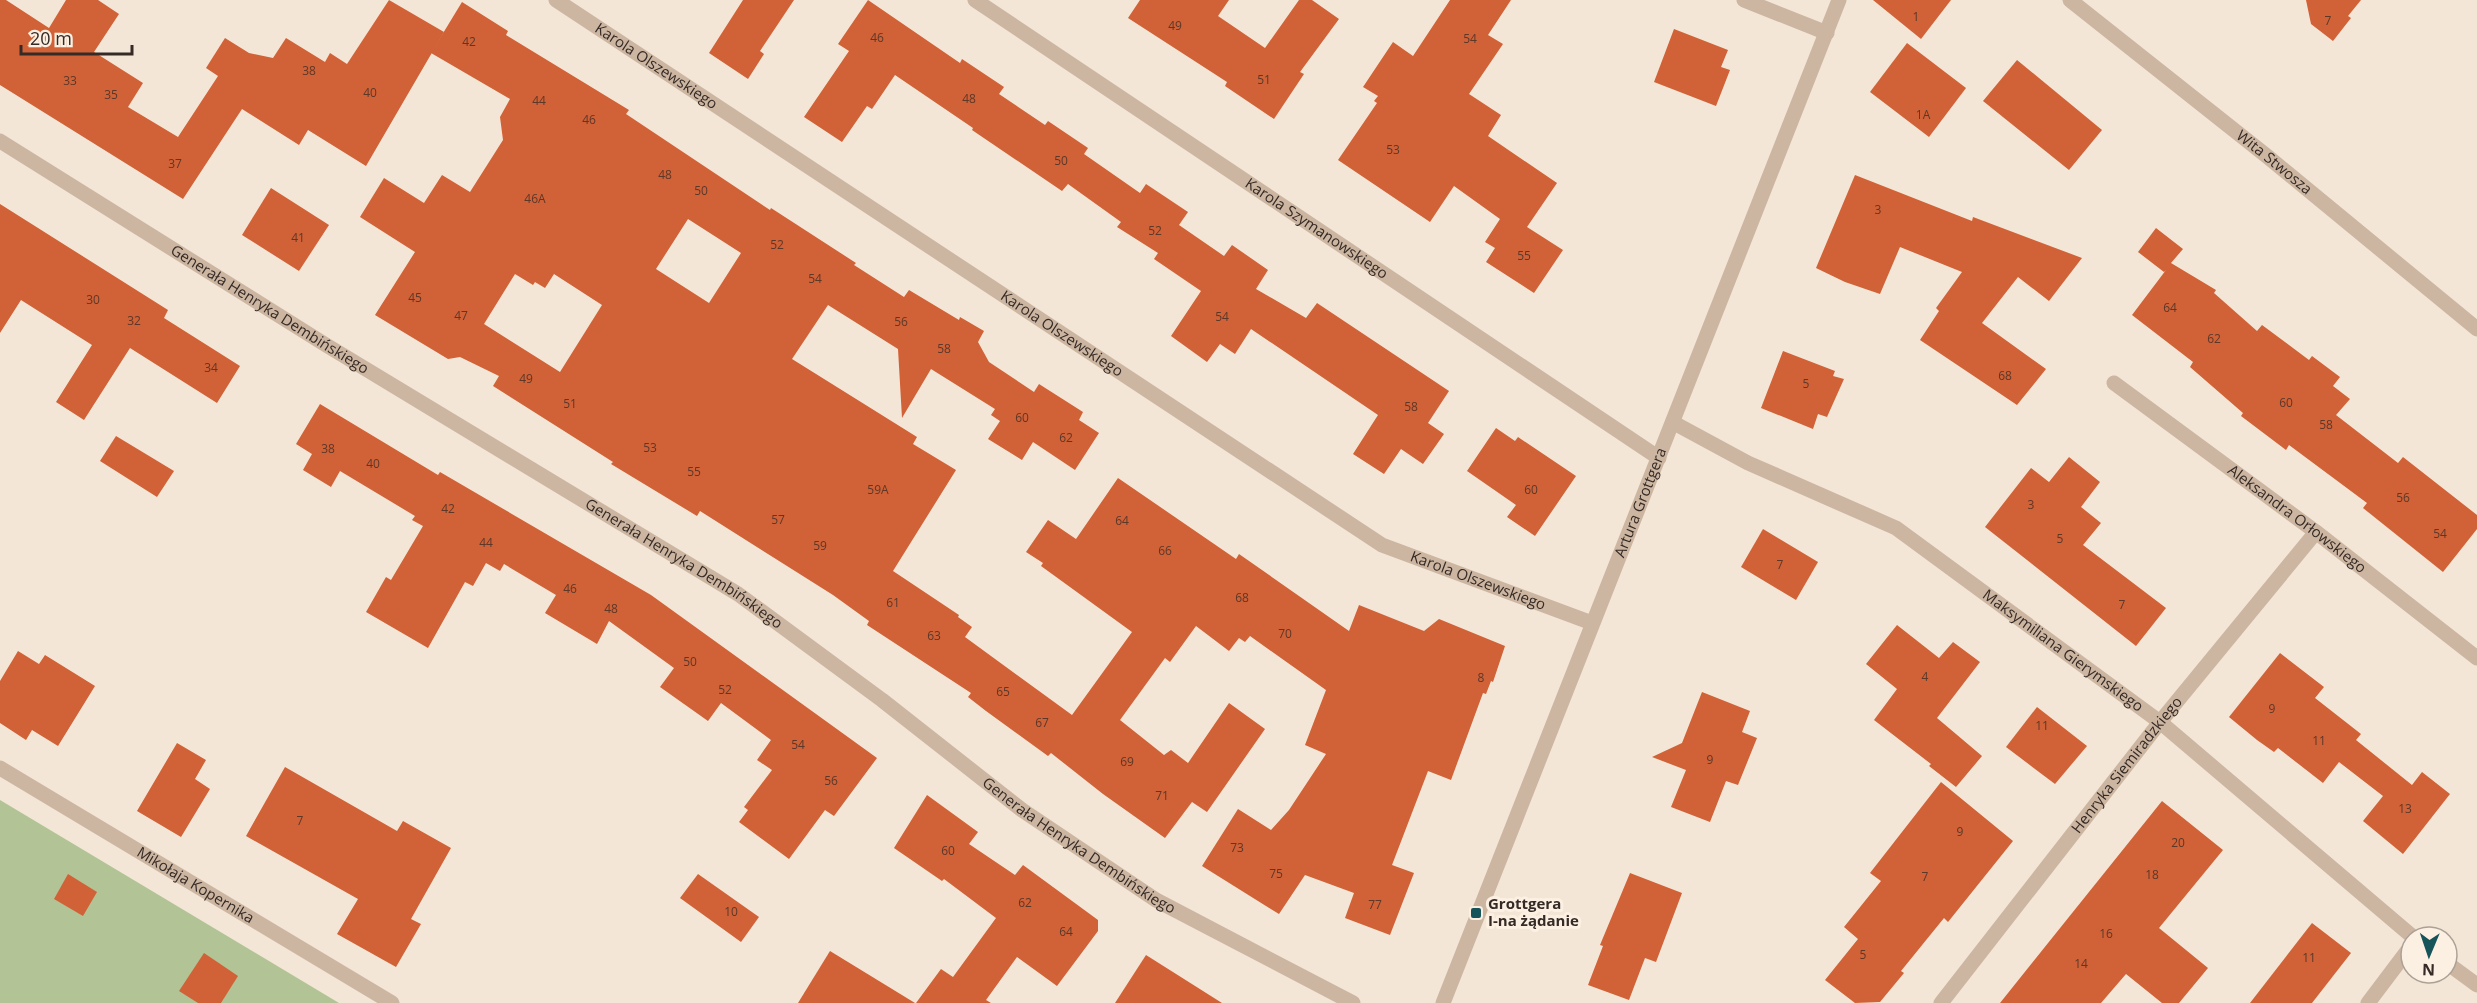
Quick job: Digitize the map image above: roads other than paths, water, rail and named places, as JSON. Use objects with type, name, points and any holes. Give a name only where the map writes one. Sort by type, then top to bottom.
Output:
[{"type":"street","name":"Karola Olszewskiego","points":[[556,0],[1382,545],[1592,623]]},
{"type":"street","name":"Karola Szymanowskiego","points":[[975,0],[1659,458]]},
{"type":"street","points":[[1744,0],[1827,33]]},
{"type":"street","name":"Artura Grottgera","points":[[1443,1003],[1592,623],[1674,423],[1839,0]]},
{"type":"street","name":"Wita Stwosza","points":[[2070,0],[2268,157],[2477,329]]},
{"type":"street","name":"Generała Henryka Dembińskiego","points":[[0,141],[326,345],[738,594],[882,700],[1022,810],[1156,900],[1353,1003]]},
{"type":"street","name":"Aleksandra Orłowskiego","points":[[2114,383],[2316,532],[2477,658]]},
{"type":"street","name":"Maksymiliana Gierymskiego","points":[[1674,423],[1748,464],[1896,528],[2160,722],[2399,925]]},
{"type":"street","name":"Henryka Siemiradzkiego","points":[[1941,1003],[2160,722],[2316,532]]},
{"type":"street","name":"Mikołaja Kopernika","points":[[0,768],[392,1003]]},
{"type":"street","points":[[2368,1003],[2399,962]]},
{"type":"street","points":[[2459,972],[2477,985]]},
{"type":"place","name":"Grottgera I-na żądanie","points":[[1476,913]]}]
